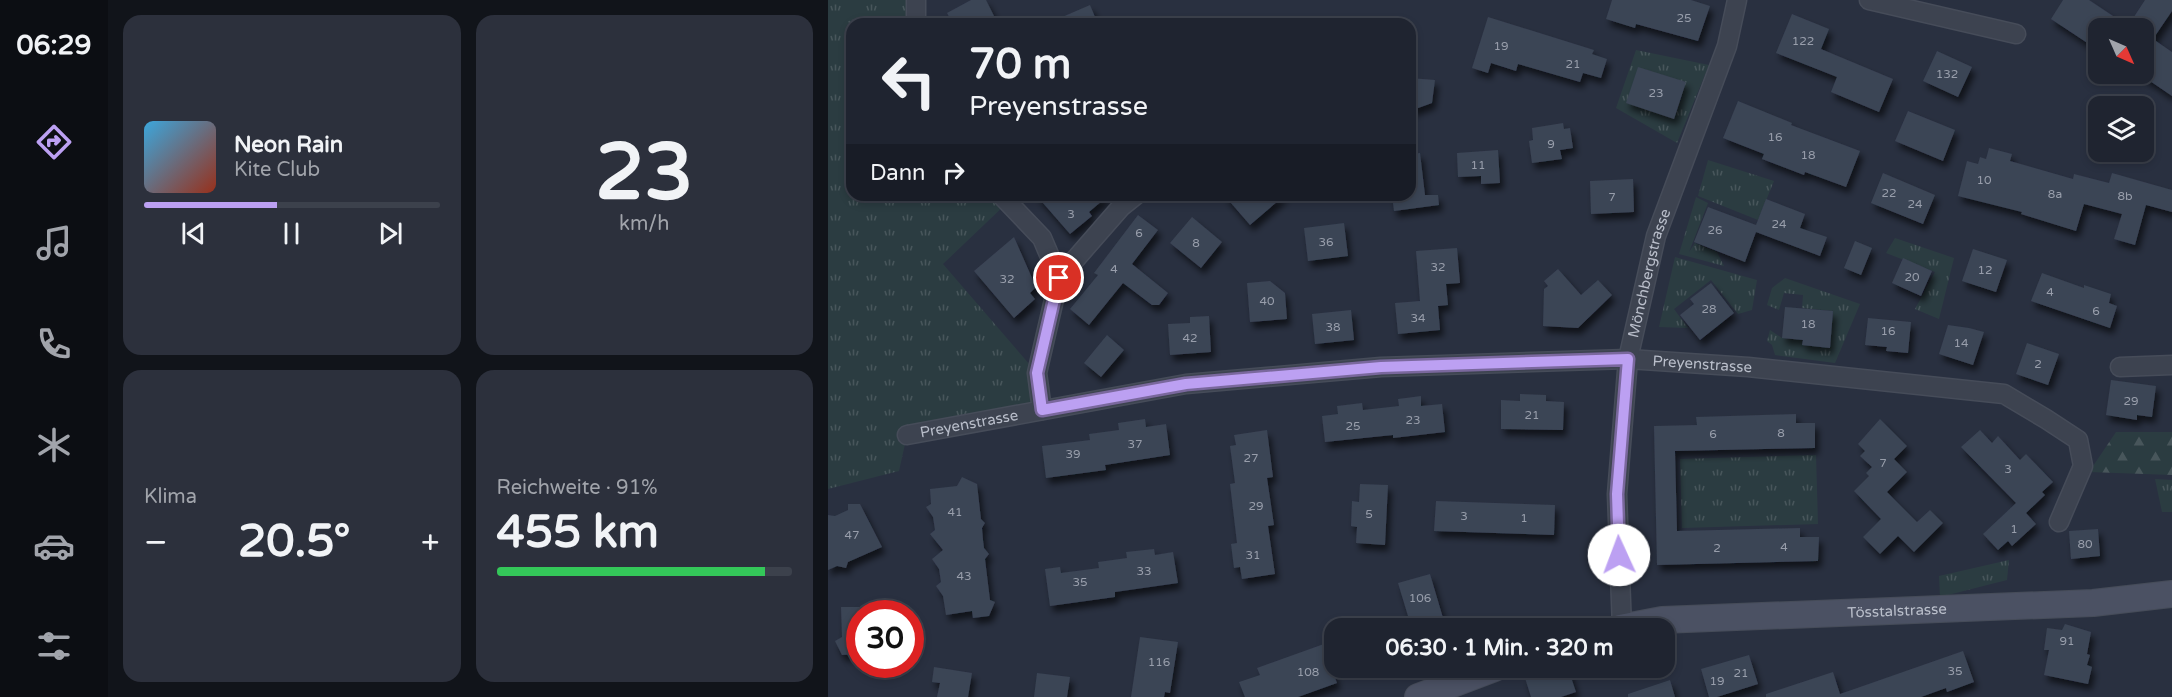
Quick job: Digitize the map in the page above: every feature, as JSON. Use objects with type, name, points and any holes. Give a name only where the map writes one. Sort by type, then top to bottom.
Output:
[{"type":"main road","name":"Tösstalstrasse","points":[[1675,619],[2093,603],[2172,594]]},
{"type":"main road","points":[[1418,697],[1463,689],[1480,678]]},
{"type":"street","points":[[916,0],[916,18]]},
{"type":"street","name":"Mönchbergstrasse","points":[[1621,618],[1617,494],[1628,359],[1656,236],[1727,46],[1737,0]]},
{"type":"street","points":[[1869,0],[2016,34]]},
{"type":"street","points":[[1007,201],[1042,238],[1059,278]]},
{"type":"street","points":[[1042,410],[1037,373],[1059,278],[1128,201]]},
{"type":"street","name":"Preyenstrasse","points":[[907,435],[1197,383],[1381,367],[1628,359],[1748,367],[2004,394],[2078,440],[2083,466],[2059,522]]},
{"type":"street","points":[[2120,367],[2172,364]]},
{"type":"green space","points":[[828,0],[916,0],[916,18],[846,18],[846,201],[1008,202],[943,264],[1037,373],[1042,410],[907,435],[899,471],[828,489]]},
{"type":"green space","points":[[1636,50],[1709,65],[1677,143],[1616,108]]},
{"type":"green space","points":[[1708,160],[1774,181],[1758,220],[1698,196]]},
{"type":"green space","points":[[1696,197],[1708,203],[1689,252],[1695,243],[1717,252],[1724,266],[1679,254]]},
{"type":"green space","points":[[1895,238],[1954,258],[1939,319],[1915,309],[1935,272],[1886,253]]},
{"type":"green space","points":[[1675,257],[1757,280],[1752,310],[1738,314],[1711,280],[1674,309],[1688,328],[1659,327]]},
{"type":"green space","points":[[1785,278],[1860,304],[1835,363],[1775,355],[1772,345],[1767,341],[1770,330],[1782,338],[1803,340],[1802,345],[1830,347],[1833,311],[1802,308],[1803,295],[1784,293],[1779,310],[1767,305],[1772,288]]},
{"type":"green space","points":[[2116,432],[2172,432],[2172,475],[2089,472]]},
{"type":"green space","points":[[1816,455],[1818,524],[1682,528],[1680,459]]},
{"type":"green space","points":[[2155,479],[2172,480],[2172,512],[2162,512]]},
{"type":"green space","points":[[2009,560],[2007,580],[1940,597],[1939,576]]},
{"type":"building","points":[[971,0],[986,0],[995,18],[950,18],[947,13]]},
{"type":"building","points":[[1612,0],[1691,0],[1710,6],[1698,41],[1636,24],[1635,28],[1606,19]]},
{"type":"building","points":[[2063,0],[2089,0],[2116,18],[2088,18],[2088,43],[2051,19]]},
{"type":"building","points":[[2145,0],[2172,0],[2172,11],[2154,38],[2154,18],[2133,18]]},
{"type":"building","points":[[1090,5],[1095,18],[1060,18]]},
{"type":"building","points":[[1792,14],[1829,29],[1821,49],[1893,79],[1879,112],[1831,92],[1837,77],[1776,53]]},
{"type":"building","points":[[1488,17],[1594,50],[1592,54],[1607,59],[1601,78],[1583,73],[1580,82],[1518,64],[1516,71],[1491,63],[1488,73],[1472,68]]},
{"type":"building","points":[[2154,40],[2172,52],[2172,96],[2154,84]]},
{"type":"building","points":[[1937,51],[1972,67],[1958,97],[1923,81]]},
{"type":"building","points":[[1638,67],[1686,82],[1674,119],[1626,103]]},
{"type":"building","points":[[1416,78],[1435,80],[1432,103],[1416,109]]},
{"type":"building","points":[[1738,101],[1792,123],[1791,125],[1860,151],[1846,187],[1805,172],[1804,175],[1762,159],[1764,154],[1723,138]]},
{"type":"building","points":[[1908,111],[1955,130],[1943,161],[1895,141]]},
{"type":"building","points":[[1563,123],[1564,129],[1570,128],[1573,148],[1560,150],[1562,159],[1532,163],[1529,141],[1533,140],[1532,128]]},
{"type":"building","points":[[1989,148],[2012,154],[2010,161],[2073,179],[2074,174],[2109,183],[2112,173],[2172,190],[2172,212],[2146,205],[2135,245],[2114,239],[2122,214],[2084,204],[2076,231],[2021,214],[2022,212],[1958,196],[1967,161],[1978,164],[1980,157],[1986,159]]},
{"type":"building","points":[[1498,150],[1500,183],[1481,184],[1481,176],[1458,177],[1457,153]]},
{"type":"building","points":[[1416,153],[1420,153],[1425,195],[1438,195],[1439,205],[1394,211],[1393,201],[1416,201]]},
{"type":"building","points":[[1883,173],[1935,195],[1923,224],[1871,203]]},
{"type":"building","points":[[1633,179],[1634,212],[1591,214],[1590,181]]},
{"type":"building","points":[[1766,199],[1805,214],[1800,228],[1827,237],[1820,256],[1756,232],[1745,262],[1694,242],[1708,207],[1756,225]]},
{"type":"building","points":[[1041,201],[1102,201],[1089,212],[1092,216],[1070,234]]},
{"type":"building","points":[[1229,201],[1278,201],[1250,225]]},
{"type":"building","points":[[1138,215],[1158,230],[1132,264],[1168,293],[1159,305],[1152,305],[1123,283],[1089,325],[1070,309],[1098,275],[1094,273]]},
{"type":"building","points":[[1192,217],[1222,242],[1201,268],[1170,243]]},
{"type":"building","points":[[1344,223],[1348,256],[1308,261],[1304,228]]},
{"type":"building","points":[[1014,237],[1036,287],[1030,293],[1035,299],[1014,318],[974,271]]},
{"type":"building","points":[[1855,241],[1872,248],[1861,275],[1844,268]]},
{"type":"building","points":[[1457,248],[1460,283],[1446,284],[1448,305],[1438,306],[1440,330],[1398,334],[1395,303],[1420,301],[1416,251]]},
{"type":"building","points":[[1973,249],[2007,260],[1996,292],[1962,281]]},
{"type":"building","points":[[1903,258],[1932,271],[1921,296],[1892,283]]},
{"type":"building","points":[[1558,269],[1581,295],[1598,280],[1612,295],[1578,328],[1543,326],[1544,289],[1548,286],[1544,281]]},
{"type":"building","points":[[2042,273],[2084,288],[2084,285],[2111,294],[2109,303],[2117,306],[2110,328],[2031,301]]},
{"type":"building","points":[[1270,281],[1285,293],[1287,319],[1250,322],[1247,283]]},
{"type":"building","points":[[1711,283],[1734,313],[1700,340],[1680,315],[1694,304],[1690,299]]},
{"type":"building","points":[[1785,307],[1833,311],[1830,348],[1802,345],[1803,340],[1782,338]]},
{"type":"building","points":[[1351,310],[1354,340],[1315,344],[1312,314]]},
{"type":"building","points":[[1209,316],[1211,352],[1170,355],[1168,324],[1190,323],[1190,317]]},
{"type":"building","points":[[1868,318],[1911,322],[1908,353],[1886,351],[1887,347],[1865,345]]},
{"type":"building","points":[[1948,325],[1984,332],[1973,365],[1939,354]]},
{"type":"building","points":[[1107,335],[1124,350],[1101,377],[1084,363]]},
{"type":"building","points":[[2027,343],[2059,354],[2048,385],[2016,374]]},
{"type":"building","points":[[2111,380],[2156,386],[2152,417],[2137,415],[2137,420],[2106,415]]},
{"type":"building","points":[[1520,394],[1546,395],[1546,401],[1564,402],[1563,430],[1501,429],[1501,400],[1520,401]]},
{"type":"building","points":[[1421,396],[1421,406],[1442,404],[1445,432],[1325,442],[1322,416],[1338,414],[1337,406],[1362,403],[1363,410],[1399,406],[1398,399]]},
{"type":"building","points":[[1796,414],[1796,423],[1815,423],[1815,448],[1675,451],[1677,531],[1800,528],[1800,537],[1819,537],[1818,561],[1657,565],[1654,426],[1697,425],[1696,417]]},
{"type":"building","points":[[1145,419],[1146,427],[1166,424],[1170,455],[1105,465],[1106,470],[1046,478],[1042,446],[1090,440],[1089,434],[1119,430],[1118,423]]},
{"type":"building","points":[[1880,419],[1907,446],[1894,459],[1907,472],[1887,492],[1917,522],[1930,510],[1943,523],[1914,552],[1898,536],[1880,554],[1863,537],[1881,519],[1854,491],[1869,476],[1866,473],[1872,467],[1860,456],[1865,451],[1858,444]]},
{"type":"building","points":[[1267,430],[1273,477],[1267,478],[1274,525],[1268,526],[1275,574],[1242,579],[1240,567],[1234,568],[1231,544],[1237,543],[1230,484],[1235,483],[1230,446],[1236,445],[1234,435]]},
{"type":"building","points":[[1980,430],[1992,443],[1998,436],[2020,460],[2026,454],[2053,482],[2042,492],[2045,495],[2026,513],[2036,524],[2012,546],[2008,541],[1998,550],[1983,534],[2016,503],[1961,447]]},
{"type":"building","points":[[962,477],[977,484],[981,519],[985,523],[982,528],[984,548],[989,554],[985,559],[990,600],[995,602],[989,616],[973,618],[972,611],[946,615],[943,596],[936,586],[941,582],[939,569],[932,559],[943,550],[930,534],[935,530],[933,517],[926,507],[931,504],[930,489],[957,486]]},
{"type":"building","points":[[1360,484],[1388,485],[1385,545],[1356,543],[1357,527],[1351,526],[1352,501],[1359,502]]},
{"type":"building","points":[[1436,501],[1555,505],[1554,535],[1434,531]]},
{"type":"building","points":[[848,504],[860,504],[882,547],[848,562],[846,568],[837,566],[828,570],[828,515],[835,516],[848,510]]},
{"type":"building","points":[[2098,529],[2100,556],[2071,559],[2069,531]]},
{"type":"building","points":[[1154,549],[1155,555],[1173,552],[1178,583],[1115,592],[1115,597],[1050,606],[1045,569],[1060,567],[1061,573],[1099,568],[1098,562],[1127,558],[1126,552]]},
{"type":"building","points":[[1430,574],[1443,618],[1403,618],[1408,616],[1398,583]]},
{"type":"building","points":[[841,607],[846,607],[846,655],[842,655],[835,641],[842,637]]},
{"type":"building","points":[[2065,624],[2091,632],[2087,665],[2092,667],[2088,684],[2044,675],[2049,650],[2044,650],[2047,628],[2062,630]]},
{"type":"building","points":[[1140,637],[1178,642],[1170,693],[1165,692],[1164,697],[1131,697]]},
{"type":"building","points":[[1324,644],[1324,678],[1335,678],[1337,683],[1298,697],[1245,697],[1239,682],[1260,675],[1257,668]]},
{"type":"building","points":[[1963,651],[1974,682],[1947,692],[1946,688],[1921,697],[1766,697],[1766,694],[1833,672],[1840,694]]},
{"type":"building","points":[[1749,655],[1758,684],[1717,697],[1709,697],[1701,669]]},
{"type":"building","points":[[934,667],[972,673],[968,697],[937,697],[940,683],[932,682]]},
{"type":"building","points":[[1037,673],[1070,677],[1067,697],[1034,697]]},
{"type":"building","points":[[1525,678],[1571,678],[1576,692],[1561,697],[1531,697]]},
{"type":"building","points":[[1670,680],[1675,697],[1628,697],[1628,694]]},
{"type":"route","points":[[1059,278],[1037,373],[1042,410],[1186,384],[1381,367],[1628,359],[1617,494],[1619,555]]}]
